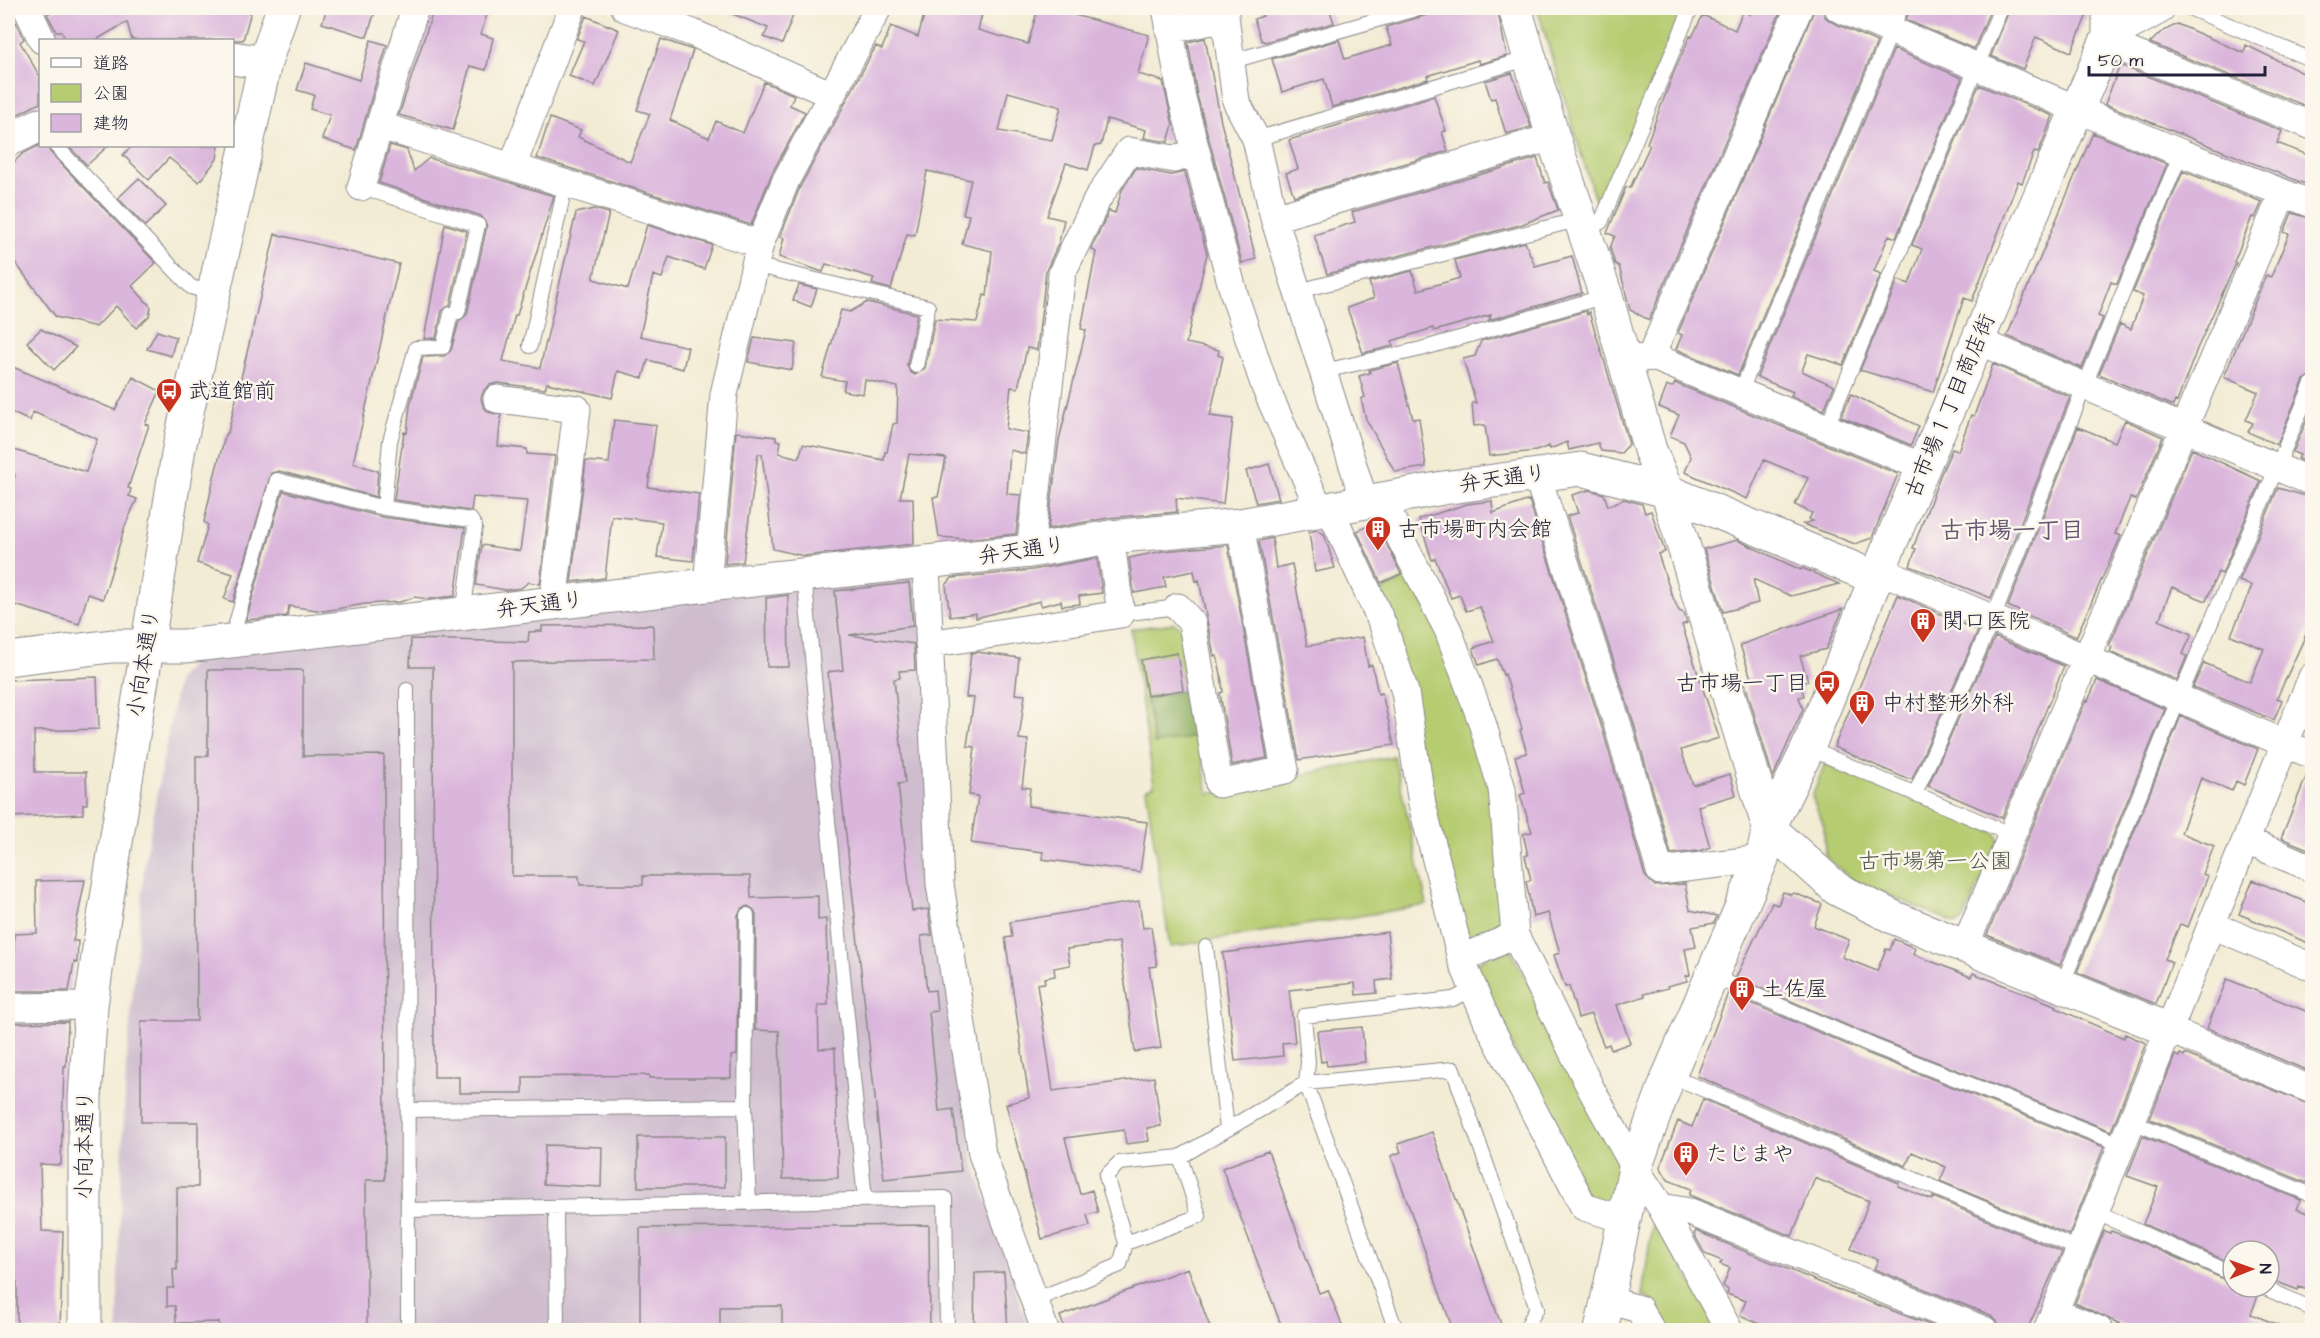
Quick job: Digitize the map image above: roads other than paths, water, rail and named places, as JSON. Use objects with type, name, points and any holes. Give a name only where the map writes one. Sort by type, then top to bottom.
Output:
[{"type":"street","points":[[27,8],[42,39]]},
{"type":"street","name":"小向本通り","points":[[85,1330],[84,1133],[91,1006],[117,820],[148,645],[179,448],[265,63],[284,8]]},
{"type":"street","points":[[361,187],[416,8]]},
{"type":"street","points":[[513,165],[572,8]]},
{"type":"street","points":[[625,8],[693,33],[832,95]]},
{"type":"street","points":[[707,585],[724,394],[757,254],[786,180],[878,8]]},
{"type":"street","points":[[1515,8],[1553,137],[1606,296],[1638,359],[1650,450],[1667,491],[1769,828],[1837,889],[1894,918],[2062,985],[2313,1090]]},
{"type":"street","points":[[1638,359],[1799,8]]},
{"type":"street","points":[[1838,8],[1896,19],[1977,66],[2181,153],[2313,204]]},
{"type":"street","points":[[2106,8],[2106,42],[2313,126]]},
{"type":"street","name":"古市場１丁目商店街","points":[[1604,1315],[1635,1168],[1669,1075],[1762,859],[1769,828],[1808,748],[1923,467],[2106,42],[2125,26],[2158,8]]},
{"type":"street","points":[[1623,1219],[1584,1206],[1488,1023],[1461,959],[1422,804],[1405,692],[1383,625],[1265,387],[1234,294],[1196,153],[1167,19],[1225,13],[1229,62],[1236,101],[1256,139],[1274,218],[1324,371],[1375,501],[1398,534],[1448,630],[1499,779],[1515,935],[1591,1089],[1635,1168],[1662,1207],[1730,1330]]},
{"type":"street","points":[[234,58],[265,63]]},
{"type":"street","points":[[381,126],[566,182],[757,254]]},
{"type":"street","points":[[8,140],[39,133]]},
{"type":"street","points":[[1274,218],[1553,137]]},
{"type":"street","points":[[1030,551],[1062,273],[1098,198],[1129,151],[1174,159],[1196,153]]},
{"type":"street","points":[[1965,946],[2283,193]]},
{"type":"street","points":[[1978,341],[2313,482]]},
{"type":"street","points":[[1638,359],[1741,391],[1923,467]]},
{"type":"street","points":[[497,399],[577,409],[553,603]]},
{"type":"street","name":"弁天通り","points":[[8,659],[112,646],[185,646],[707,585],[1030,551],[1110,537],[1240,525],[1581,468],[1667,491],[1878,574]]},
{"type":"street","points":[[1537,475],[1618,726],[1660,871],[1762,859]]},
{"type":"street","points":[[1178,607],[1192,623],[1219,784],[1285,771],[1240,525]]},
{"type":"street","points":[[929,644],[1047,633],[1107,621],[1110,537]]},
{"type":"street","points":[[926,563],[940,884],[980,1142],[1045,1330]]},
{"type":"street","points":[[1878,574],[1993,618],[2313,755]]},
{"type":"street","points":[[2099,1330],[2051,1321],[2097,1213],[2313,677]]},
{"type":"street","points":[[2247,841],[2313,868]]},
{"type":"street","points":[[2212,925],[2313,967]]},
{"type":"street","points":[[1461,959],[1515,935]]},
{"type":"street","points":[[8,1007],[91,1006]]},
{"type":"street","points":[[1662,1207],[1690,1212],[1984,1330]]},
{"type":"street","points":[[1604,1315],[1640,1309],[1651,1330]]},
{"type":"lane","points":[[1229,62],[1419,8]]},
{"type":"lane","points":[[1298,291],[1582,223],[1601,222],[1691,8]]},
{"type":"lane","points":[[1827,427],[2001,8]]},
{"type":"lane","points":[[2189,8],[2313,60]]},
{"type":"lane","points":[[1741,391],[1896,19]]},
{"type":"lane","points":[[1256,139],[1530,58]]},
{"type":"lane","points":[[58,147],[191,287],[212,293]]},
{"type":"lane","points":[[1915,794],[1993,618],[2084,387],[2181,153]]},
{"type":"lane","points":[[530,346],[566,182]]},
{"type":"lane","points":[[361,187],[478,225],[458,312],[451,314],[443,347],[416,348],[390,441],[384,508]]},
{"type":"lane","points":[[757,254],[928,307],[916,366]]},
{"type":"lane","points":[[1324,371],[1420,349],[1606,296]]},
{"type":"lane","points":[[2062,985],[2179,698],[2313,384]]},
{"type":"lane","points":[[231,641],[276,480],[384,508],[471,520],[475,527],[463,614]]},
{"type":"lane","points":[[804,575],[865,1200]]},
{"type":"lane","points":[[1107,621],[1178,607]]},
{"type":"lane","points":[[407,690],[408,1330]]},
{"type":"lane","points":[[1808,748],[2012,836]]},
{"type":"lane","points":[[747,915],[745,1106],[748,1203]]},
{"type":"lane","points":[[1206,947],[1227,1129]]},
{"type":"lane","points":[[1712,976],[1873,1046],[2313,1195]]},
{"type":"lane","points":[[1396,1330],[1306,1083],[1308,1062],[1304,1016],[1453,999],[1474,989]]},
{"type":"lane","points":[[1035,1300],[1120,1265],[1126,1243],[1106,1176],[1119,1163],[1180,1157],[1306,1083],[1453,1069],[1537,1308],[1525,1330]]},
{"type":"lane","points":[[1669,1075],[2081,1250]]},
{"type":"lane","points":[[408,1110],[745,1106]]},
{"type":"lane","points":[[1126,1243],[1199,1216],[1180,1157]]},
{"type":"lane","points":[[408,1210],[945,1198],[947,1330]]},
{"type":"lane","points":[[556,1207],[557,1330]]},
{"type":"lane","points":[[2097,1213],[2221,1269]]},
{"type":"lane","points":[[2281,1295],[2313,1309]]},
{"type":"place","name":"武道館前","points":[[169,414]]},
{"type":"place","name":"古市場町内会館","points":[[1378,552]]},
{"type":"place","name":"関口医院","points":[[1923,644]]},
{"type":"place","name":"古市場一丁目","points":[[1827,706]]},
{"type":"place","name":"中村整形外科","points":[[1862,726]]},
{"type":"place","name":"土佐屋","points":[[1742,1012]]},
{"type":"place","name":"たじまや","points":[[1686,1177]]},
{"type":"district","name":"古市場一丁目","points":[[2012,531]]},
{"type":"park label","name":"古市場第一公園","points":[[1935,861]]}]
